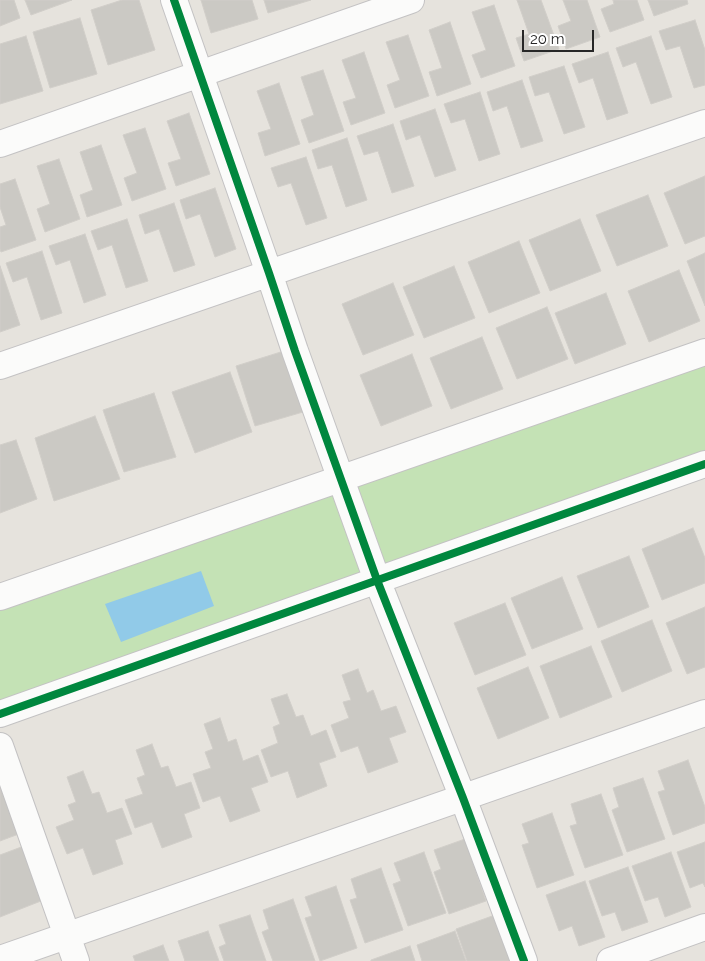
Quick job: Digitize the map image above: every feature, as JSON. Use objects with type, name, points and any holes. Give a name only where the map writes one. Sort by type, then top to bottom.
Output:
[{"type":"street","points":[[174,0],[295,351],[377,580],[463,798],[524,961]]},
{"type":"street","points":[[0,144],[412,0]]},
{"type":"street","points":[[0,366],[705,123]]},
{"type":"street","points":[[0,597],[705,352]]},
{"type":"street","points":[[0,714],[705,464]]},
{"type":"street","points":[[0,960],[705,713]]},
{"type":"street","points":[[0,746],[76,961]]},
{"type":"street","points":[[610,961],[705,926]]},
{"type":"green space","points":[[705,352],[705,464],[0,714],[0,597]]},
{"type":"water","points":[[201,571],[214,606],[121,642],[105,604]]},
{"type":"building","points":[[0,0],[14,0],[20,18],[0,26]]},
{"type":"building","points":[[25,0],[72,0],[31,15]]},
{"type":"building","points":[[122,0],[139,0],[155,50],[108,65],[91,10]]},
{"type":"building","points":[[201,0],[252,0],[258,19],[211,33]]},
{"type":"building","points":[[264,0],[311,0],[268,13]]},
{"type":"building","points":[[517,0],[541,0],[559,49],[524,61],[516,38],[529,34]]},
{"type":"building","points":[[563,0],[587,0],[600,37],[566,49],[558,26],[571,21]]},
{"type":"building","points":[[613,0],[637,0],[644,20],[610,32],[601,9],[614,4]]},
{"type":"building","points":[[648,0],[687,0],[688,4],[654,16]]},
{"type":"building","points":[[494,5],[515,66],[481,78],[472,55],[486,50],[472,12]]},
{"type":"building","points":[[80,18],[97,74],[50,88],[33,32]]},
{"type":"building","points":[[695,20],[705,50],[705,85],[694,88],[680,46],[666,50],[659,31]]},
{"type":"building","points":[[450,22],[471,84],[437,96],[429,72],[442,68],[429,30]]},
{"type":"building","points":[[408,35],[429,96],[395,108],[387,85],[400,80],[386,42]]},
{"type":"building","points":[[26,36],[43,91],[0,104],[0,44]]},
{"type":"building","points":[[651,36],[672,97],[651,104],[636,62],[623,67],[616,48]]},
{"type":"building","points":[[364,52],[385,113],[351,125],[343,102],[356,98],[342,60]]},
{"type":"building","points":[[608,52],[628,113],[607,120],[593,78],[579,83],[572,64]]},
{"type":"building","points":[[564,66],[585,127],[564,134],[549,92],[535,96],[529,77]]},
{"type":"building","points":[[323,70],[344,131],[309,143],[301,120],[314,115],[301,77]]},
{"type":"building","points":[[522,80],[543,141],[521,148],[507,106],[493,111],[487,92]]},
{"type":"building","points":[[279,83],[300,144],[265,156],[258,133],[271,129],[257,91]]},
{"type":"building","points":[[480,92],[500,154],[479,161],[465,119],[451,123],[444,104]]},
{"type":"building","points":[[435,109],[456,170],[435,177],[420,135],[406,140],[400,121]]},
{"type":"building","points":[[189,113],[210,174],[176,186],[168,163],[181,159],[167,121]]},
{"type":"building","points":[[393,124],[414,186],[392,193],[378,151],[364,155],[357,136]]},
{"type":"building","points":[[145,128],[166,189],[132,201],[124,178],[137,173],[123,135]]},
{"type":"building","points":[[347,138],[367,200],[346,207],[332,165],[318,169],[312,150]]},
{"type":"building","points":[[101,145],[122,205],[87,217],[80,195],[93,190],[80,152]]},
{"type":"building","points":[[306,157],[327,218],[306,225],[291,183],[278,187],[271,168]]},
{"type":"building","points":[[59,159],[80,219],[45,232],[37,209],[50,204],[37,166]]},
{"type":"building","points":[[705,176],[705,236],[685,244],[664,193]]},
{"type":"building","points":[[15,179],[36,240],[1,252],[0,227],[6,225],[0,207],[0,184]]},
{"type":"building","points":[[215,188],[236,249],[215,257],[200,214],[186,219],[180,200]]},
{"type":"building","points":[[648,195],[668,246],[617,266],[596,215]]},
{"type":"building","points":[[174,203],[195,265],[174,272],[159,229],[145,234],[139,215]]},
{"type":"building","points":[[127,219],[148,281],[126,288],[112,245],[98,250],[91,231]]},
{"type":"building","points":[[580,219],[601,271],[550,291],[529,240]]},
{"type":"building","points":[[85,234],[106,295],[84,303],[70,260],[56,265],[49,246]]},
{"type":"building","points":[[519,241],[540,293],[489,313],[468,262]]},
{"type":"building","points":[[42,251],[62,313],[41,320],[27,277],[13,282],[6,263]]},
{"type":"building","points":[[705,253],[705,306],[687,261]]},
{"type":"building","points":[[0,266],[20,325],[0,332]]},
{"type":"building","points":[[454,266],[475,318],[424,338],[403,287]]},
{"type":"building","points":[[679,270],[700,321],[649,342],[628,291]]},
{"type":"building","points":[[393,283],[414,335],[363,355],[342,304]]},
{"type":"building","points":[[606,293],[626,344],[575,364],[555,313]]},
{"type":"building","points":[[547,307],[568,359],[517,379],[496,328]]},
{"type":"building","points":[[482,337],[503,389],[451,409],[430,358]]},
{"type":"building","points":[[284,351],[303,412],[255,426],[236,366]]},
{"type":"building","points":[[412,354],[432,406],[381,426],[360,375]]},
{"type":"building","points":[[230,372],[252,432],[195,453],[172,392]]},
{"type":"building","points":[[154,393],[176,457],[124,472],[103,410]]},
{"type":"building","points":[[95,416],[120,479],[54,501],[35,438]]},
{"type":"building","points":[[16,440],[37,499],[0,513],[0,445]]},
{"type":"building","points":[[693,528],[705,558],[705,583],[662,600],[642,549]]},
{"type":"building","points":[[629,556],[649,607],[598,628],[577,576]]},
{"type":"building","points":[[562,577],[583,629],[532,649],[511,598]]},
{"type":"building","points":[[505,603],[526,655],[475,675],[454,623]]},
{"type":"building","points":[[705,607],[705,667],[687,674],[666,623]]},
{"type":"building","points":[[652,620],[672,671],[622,692],[601,641]]},
{"type":"building","points":[[591,646],[612,697],[560,718],[540,666]]},
{"type":"building","points":[[528,667],[549,718],[498,739],[477,688]]},
{"type":"building","points":[[358,669],[367,693],[373,690],[381,711],[396,706],[406,732],[389,738],[398,762],[368,773],[358,746],[341,752],[331,725],[349,718],[343,702],[351,700],[342,675]]},
{"type":"building","points":[[287,694],[296,717],[303,715],[311,736],[326,730],[336,757],[319,763],[327,786],[297,798],[288,771],[271,777],[261,750],[278,743],[273,727],[280,724],[271,699]]},
{"type":"building","points":[[220,718],[228,742],[236,739],[243,761],[258,755],[268,782],[251,788],[260,811],[230,822],[220,796],[203,802],[193,774],[211,768],[205,752],[213,749],[204,724]]},
{"type":"building","points":[[152,744],[161,768],[168,766],[176,787],[191,782],[200,808],[184,814],[192,837],[162,848],[152,822],[135,828],[125,800],[143,794],[137,778],[145,775],[136,750]]},
{"type":"building","points":[[688,760],[705,807],[705,823],[673,835],[658,792],[665,790],[658,771]]},
{"type":"building","points":[[83,771],[92,794],[99,792],[107,813],[122,808],[132,834],[115,840],[123,864],[93,875],[83,848],[67,854],[56,827],[74,820],[68,805],[76,802],[67,777]]},
{"type":"building","points":[[643,778],[665,839],[627,852],[612,810],[619,807],[613,788]]},
{"type":"building","points":[[0,780],[24,832],[0,841]]},
{"type":"building","points":[[601,794],[623,855],[585,868],[570,826],[577,824],[571,804]]},
{"type":"building","points":[[552,813],[574,875],[537,888],[522,845],[529,843],[522,824]]},
{"type":"building","points":[[465,839],[486,901],[449,914],[434,872],[441,869],[434,850]]},
{"type":"building","points":[[705,842],[705,887],[703,883],[690,888],[677,852]]},
{"type":"building","points":[[24,846],[46,899],[0,917],[0,855]]},
{"type":"building","points":[[424,852],[446,913],[408,926],[393,884],[401,881],[394,863]]},
{"type":"building","points":[[671,852],[691,907],[665,917],[658,897],[645,901],[632,866]]},
{"type":"building","points":[[628,867],[648,922],[622,931],[615,912],[602,916],[589,881]]},
{"type":"building","points":[[381,868],[403,930],[365,943],[350,900],[357,898],[351,879]]},
{"type":"building","points":[[585,881],[605,937],[579,946],[572,926],[559,931],[546,895]]},
{"type":"building","points":[[336,886],[357,948],[320,961],[305,918],[312,916],[305,897]]},
{"type":"building","points":[[293,899],[315,961],[273,961],[262,932],[269,929],[263,910]]},
{"type":"building","points":[[250,915],[266,961],[224,961],[219,947],[226,944],[219,925]]},
{"type":"building","points":[[495,915],[511,961],[467,961],[456,929]]},
{"type":"building","points":[[208,931],[219,961],[185,961],[178,941]]},
{"type":"building","points":[[455,931],[466,961],[422,961],[417,945]]},
{"type":"building","points":[[163,945],[169,961],[135,961],[133,956]]},
{"type":"building","points":[[410,946],[415,961],[371,961],[371,960]]},
{"type":"cycle path","points":[[174,0],[295,351],[377,580],[463,798],[524,961]]},
{"type":"cycle path","points":[[0,714],[705,464]]}]
